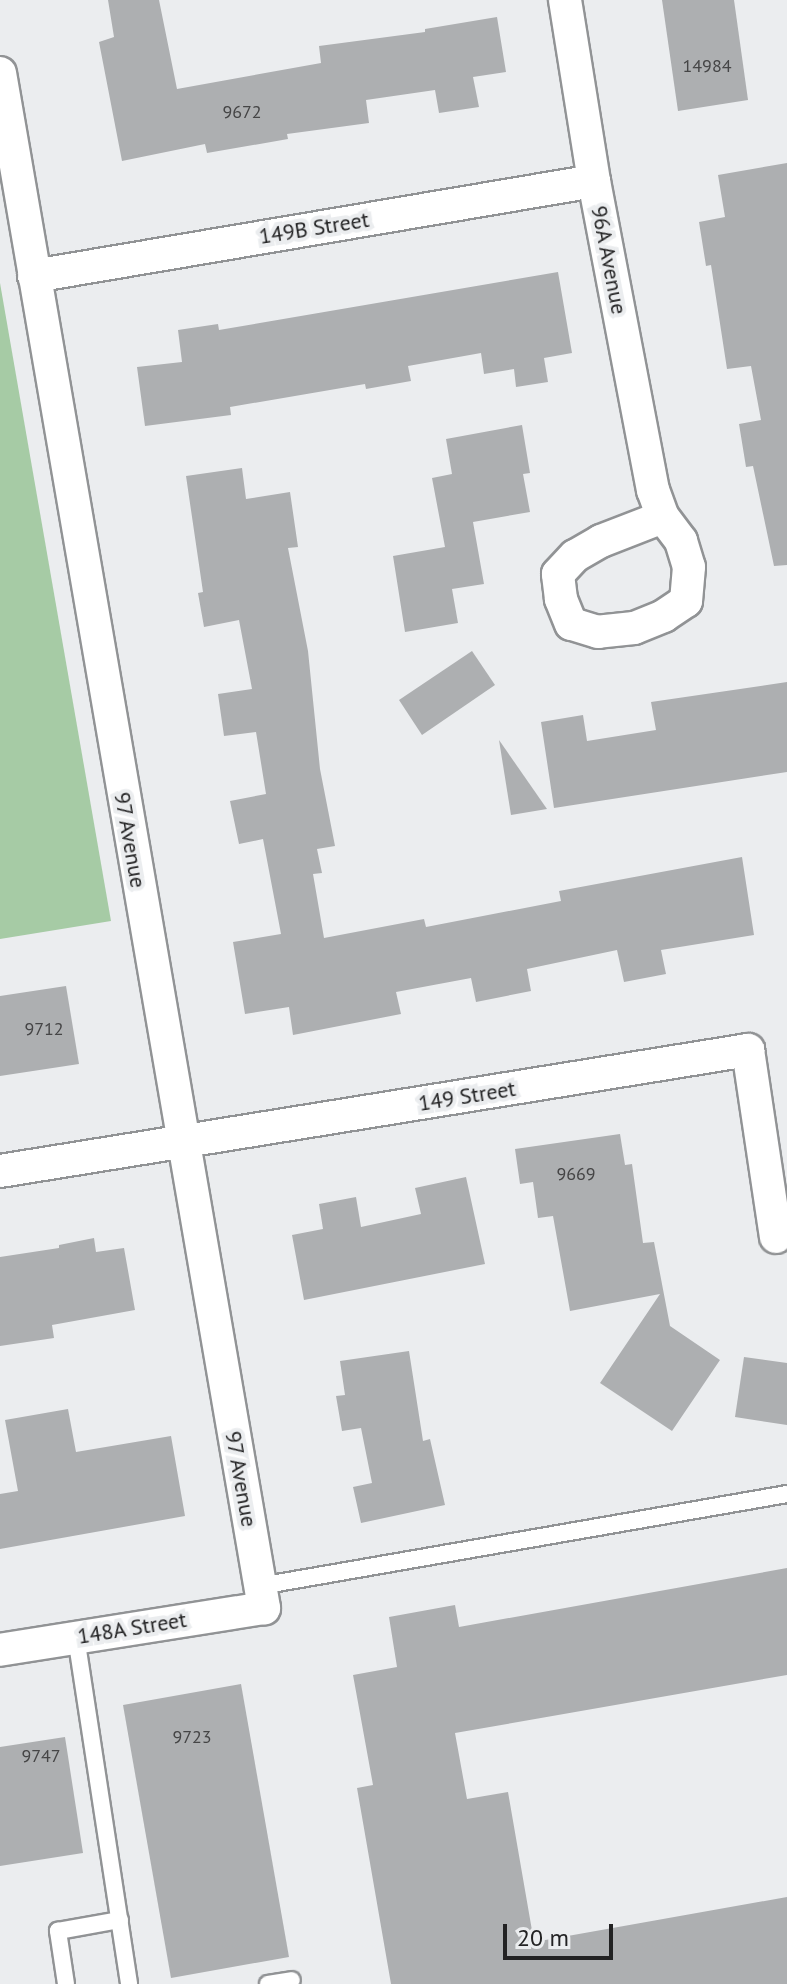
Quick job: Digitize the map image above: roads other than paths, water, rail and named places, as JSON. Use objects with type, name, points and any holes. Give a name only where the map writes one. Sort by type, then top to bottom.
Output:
[{"type":"street","name":"96A Avenue","points":[[565,0],[594,181],[653,490],[663,517]]},
{"type":"street","name":"97 Avenue","points":[[0,73],[181,1142],[262,1597]]},
{"type":"street","name":"149B Street","points":[[34,276],[594,181]]},
{"type":"street","name":"149 Street","points":[[0,1171],[748,1050],[776,1237]]},
{"type":"street","name":"148A Street","points":[[0,1650],[262,1597]]},
{"type":"lane","points":[[262,1597],[787,1494]]},
{"type":"lane","points":[[76,1637],[129,1984]]},
{"type":"lane","points":[[66,1984],[58,1931],[120,1920]]},
{"type":"lane","points":[[268,1984],[292,1980]]}]
